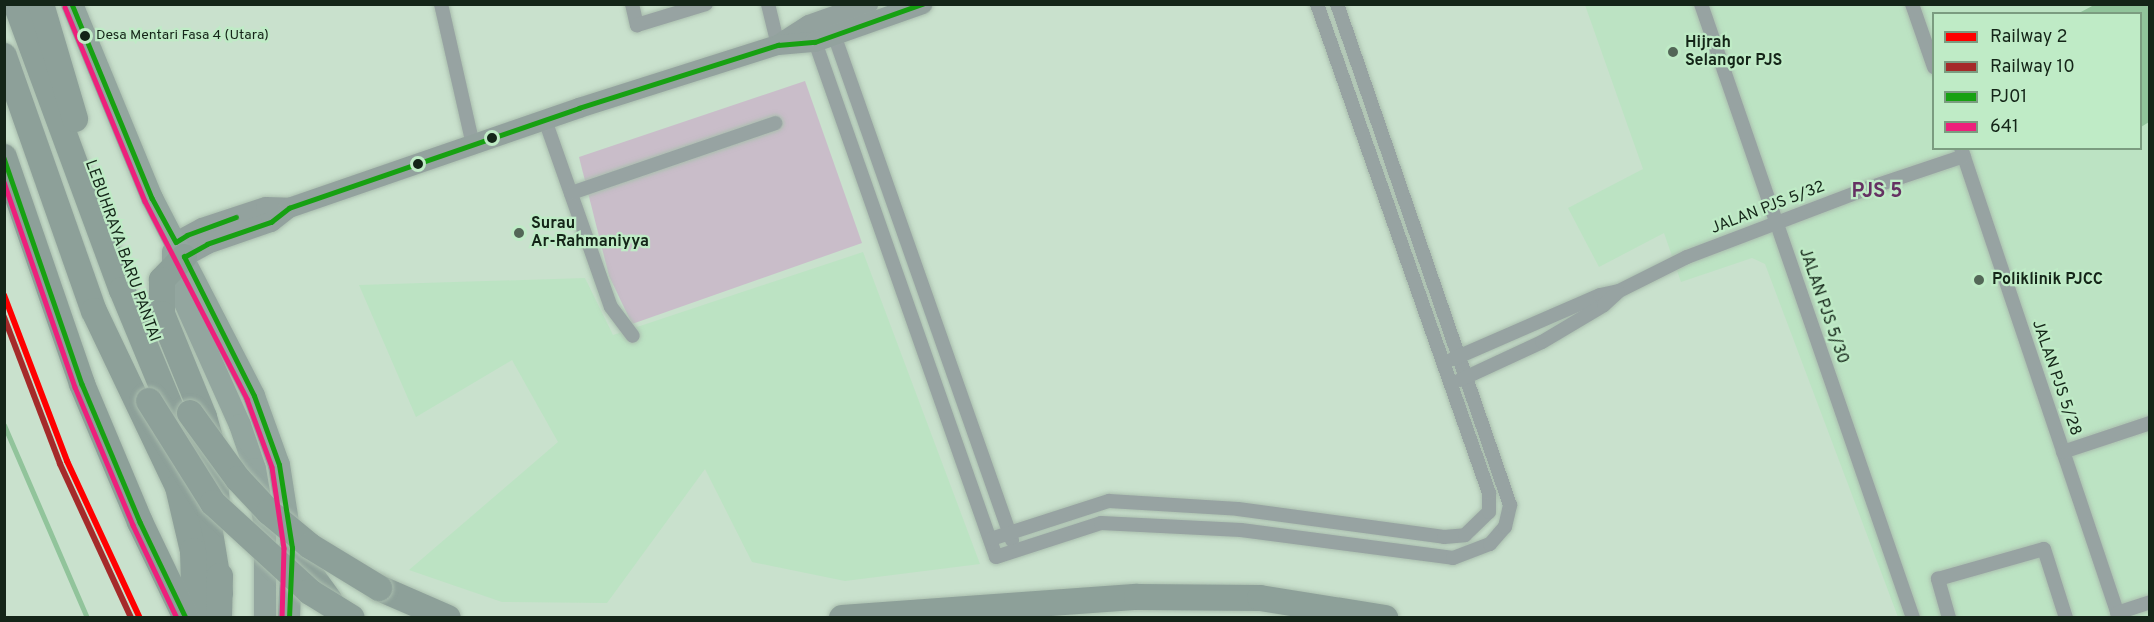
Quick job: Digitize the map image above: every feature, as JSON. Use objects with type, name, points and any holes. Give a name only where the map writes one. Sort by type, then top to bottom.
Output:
[{"type":"highway","points":[[16,4],[122,290],[192,459],[209,526],[219,605]]},
{"type":"highway","name":"LEBUHRAYA BARU PANTAI","points":[[41,4],[95,181],[132,285],[184,402],[238,478],[269,512],[310,546],[379,588],[448,618]]},
{"type":"highway","name":"LEBUHRAYA BARU PANTAI","points":[[4,7],[106,304],[149,401],[213,503],[310,592],[352,618]]},
{"type":"highway","points":[[4,56],[94,311],[178,488],[193,551],[195,618]]},
{"type":"highway","points":[[4,157],[82,384],[140,522],[186,618]]},
{"type":"highway","points":[[178,255],[162,280],[162,314],[204,417],[213,449],[217,481],[219,605]]},
{"type":"highway","points":[[292,548],[312,579],[347,618]]},
{"type":"highway","points":[[842,618],[996,605],[1137,597],[1260,598],[1385,618]]},
{"type":"main road","points":[[72,4],[152,198],[178,255],[254,396],[279,465],[292,548],[290,618]]},
{"type":"main road","points":[[832,26],[868,4]]},
{"type":"main road","points":[[178,255],[272,222],[289,208],[544,120],[832,26],[923,4]]},
{"type":"main road","points":[[178,255],[182,296],[240,425],[255,469],[265,527],[265,618]]},
{"type":"street","points":[[441,4],[473,144]]},
{"type":"street","points":[[632,4],[637,25],[706,4]]},
{"type":"street","points":[[768,4],[778,45]]},
{"type":"street","points":[[991,539],[1109,501],[1238,508],[1444,537],[1464,535],[1489,512],[1489,493],[1317,4]]},
{"type":"street","points":[[812,33],[996,556],[1101,523],[1241,530],[1453,558],[1490,544],[1505,527],[1510,505],[1337,4]]},
{"type":"street","name":"JALAN PJS 5/30","points":[[1701,4],[1913,618]]},
{"type":"street","points":[[1912,4],[1932,61]]},
{"type":"street","points":[[832,26],[1016,550]]},
{"type":"street","points":[[544,120],[611,307],[633,336]]},
{"type":"street","points":[[571,193],[775,123]]},
{"type":"street","name":"JALAN PJS 5/32","points":[[1619,291],[1687,256],[1962,152]]},
{"type":"street","name":"JALAN PJS 5/28","points":[[1962,152],[2118,615]]},
{"type":"street","points":[[1444,363],[1600,295],[1619,291]]},
{"type":"street","points":[[1450,383],[1542,342],[1604,305],[1619,291]]},
{"type":"street","points":[[2063,452],[2150,423]]},
{"type":"street","points":[[1949,618],[1938,579],[2044,549],[2066,618]]},
{"type":"street","points":[[2118,615],[2150,602]]},
{"type":"shaded area","points":[[1585,5],[2149,5],[2149,617],[1898,617],[1765,264],[1752,258],[1681,282],[1664,233],[1599,267],[1568,208],[1643,169]]},
{"type":"shaded area","points":[[2094,5],[2149,5],[2149,122],[2142,126],[2142,12],[2081,12]]},
{"type":"shaded area","points":[[805,81],[862,243],[632,324],[609,276],[579,157]]},
{"type":"shaded area","points":[[863,252],[980,564],[845,581],[752,562],[705,469],[607,603],[502,602],[409,570],[558,442],[512,360],[416,417],[359,285],[585,278],[613,335]]},
{"type":"waterway","points":[[4,425],[87,618]]},
{"type":"rail line","name":"2","points":[[4,295],[67,461],[140,618]]},
{"type":"rail line","name":"10","points":[[4,317],[60,464],[131,618]]},
{"type":"transit line","name":"PJ01","points":[[72,4],[152,198],[176,242],[187,235],[236,217]]},
{"type":"transit line","name":"PJ01","points":[[289,618],[292,548],[279,465],[254,396],[184,257],[207,244],[271,222],[289,208],[579,108],[778,45],[815,42],[922,4]]},
{"type":"transit line","name":"641","points":[[65,7],[145,201],[247,399],[272,467],[284,548],[282,618]]},
{"type":"transit line","name":"PJ01","points":[[4,158],[82,384],[140,522],[186,618]]},
{"type":"transit line","name":"641","points":[[4,182],[75,387],[133,525],[177,618]]},
{"type":"place","name":"Desa Mentari Fasa 4 (Utara)","points":[[85,36]]},
{"type":"place","name":"Hijrah Selangor PJS","points":[[1673,52]]},
{"type":"place","name":"Surau Ar-Rahmaniyya","points":[[519,233]]},
{"type":"place","name":"Poliklinik PJCC","points":[[1979,280]]},
{"type":"district","name":"PJS 5","points":[[1877,192]]}]
